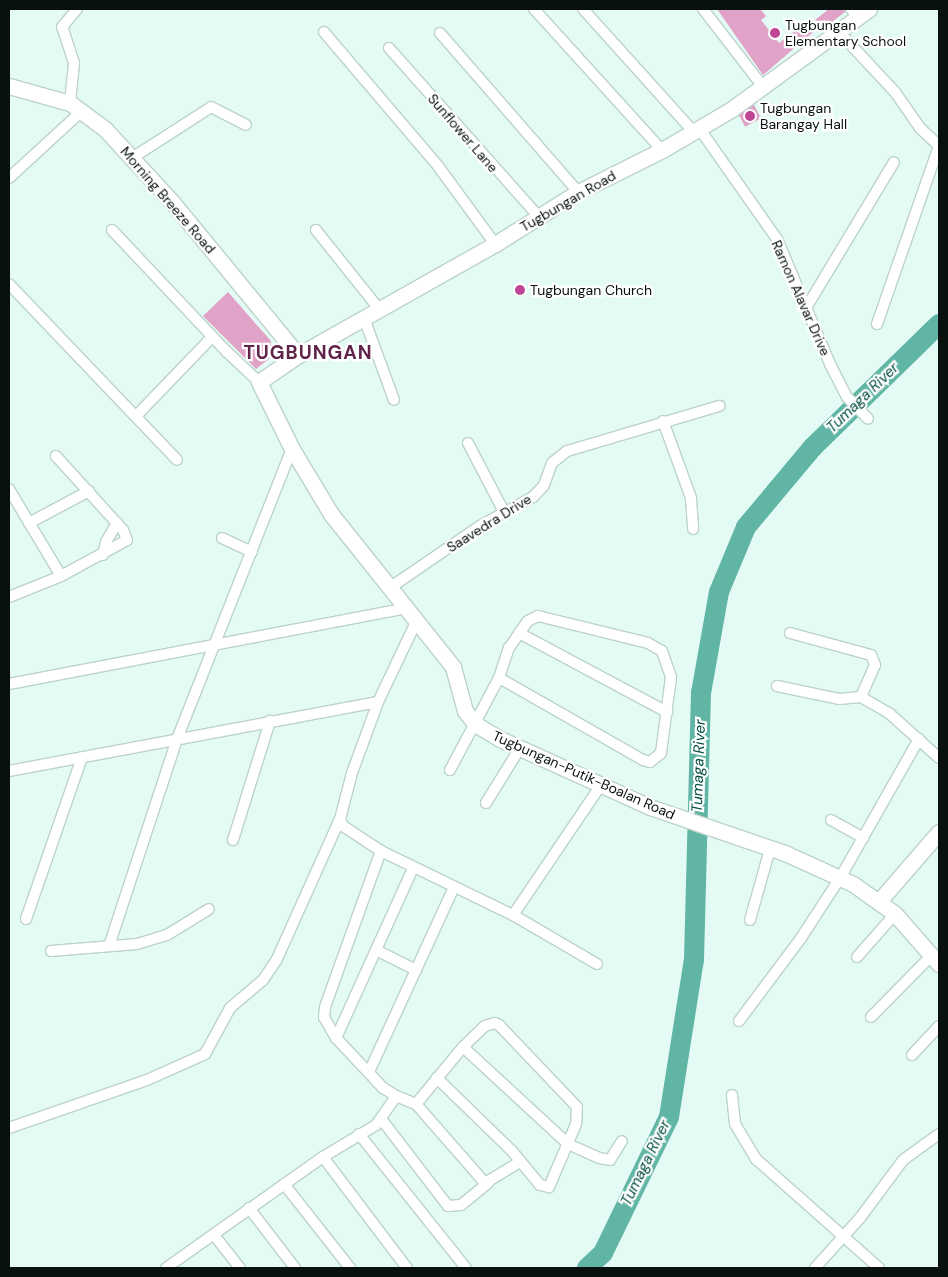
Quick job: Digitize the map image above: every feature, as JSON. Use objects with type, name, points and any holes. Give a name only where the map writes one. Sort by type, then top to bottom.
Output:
[{"type":"main road","name":"Tugbungan Road","points":[[259,382],[298,355],[494,244],[578,192],[662,150],[764,88],[839,32],[859,11]]},
{"type":"main road","name":"Morning Breeze Road","points":[[9,86],[76,107],[132,158],[298,355]]},
{"type":"main road","points":[[259,382],[292,449],[331,514],[453,667],[465,710],[475,724]]},
{"type":"main road","name":"Tugbungan-Putik-Boalan Road","points":[[475,724],[520,748],[680,819],[770,849],[840,878],[880,900],[936,959]]},
{"type":"main road","points":[[880,900],[939,832]]},
{"type":"street","points":[[9,178],[76,107],[74,63],[62,27],[77,9]]},
{"type":"street","points":[[534,9],[662,150]]},
{"type":"street","name":"Ramon Alavar Drive","points":[[583,9],[696,130],[776,239],[847,397],[868,418]]},
{"type":"street","points":[[703,9],[764,88]]},
{"type":"street","points":[[324,32],[438,166],[494,244]]},
{"type":"street","points":[[839,32],[890,86],[920,128],[939,146],[877,324]]},
{"type":"street","points":[[440,33],[578,192]]},
{"type":"street","name":"Sunflower Lane","points":[[389,48],[538,216]]},
{"type":"street","points":[[132,158],[191,118],[211,107],[246,125]]},
{"type":"street","points":[[806,308],[894,162]]},
{"type":"street","points":[[112,230],[212,337],[259,382]]},
{"type":"street","points":[[316,230],[379,309]]},
{"type":"street","points":[[9,284],[137,415],[177,460]]},
{"type":"street","points":[[364,318],[394,400]]},
{"type":"street","points":[[137,415],[212,337]]},
{"type":"street","name":"Saavedra Drive","points":[[391,587],[504,512],[539,492],[552,463],[567,451],[718,406]]},
{"type":"street","points":[[663,421],[691,498],[693,529]]},
{"type":"street","points":[[468,443],[504,512]]},
{"type":"street","points":[[109,946],[178,739],[292,449]]},
{"type":"street","points":[[9,597],[61,576],[103,555],[127,540],[126,534],[90,491],[56,456]]},
{"type":"street","points":[[9,489],[61,576]]},
{"type":"street","points":[[29,523],[90,491]]},
{"type":"street","points":[[103,555],[106,542],[117,523]]},
{"type":"street","points":[[222,538],[252,552]]},
{"type":"street","points":[[9,684],[216,642],[407,608]]},
{"type":"street","points":[[450,770],[500,678],[505,658],[519,633],[528,621],[547,616],[657,647],[669,663],[667,712],[661,752],[650,762],[643,760],[500,678]]},
{"type":"street","points":[[9,1128],[138,1084],[205,1054],[230,1008],[263,980],[277,959],[340,819],[352,773],[378,702],[417,620]]},
{"type":"street","points":[[519,633],[667,712]]},
{"type":"street","points":[[790,633],[872,655],[875,665],[861,697]]},
{"type":"street","points":[[777,686],[839,699],[861,697],[879,706],[939,758]]},
{"type":"street","points":[[9,771],[378,702]]},
{"type":"street","points":[[233,840],[270,721]]},
{"type":"street","points":[[739,1020],[801,938],[840,878],[919,739]]},
{"type":"street","points":[[486,803],[520,748]]},
{"type":"street","points":[[26,919],[82,757]]},
{"type":"street","points":[[513,915],[601,785]]},
{"type":"street","points":[[340,819],[343,826],[380,851],[453,888],[513,915],[597,964]]},
{"type":"street","points":[[831,820],[863,838]]},
{"type":"street","points":[[750,920],[770,849]]},
{"type":"street","points":[[380,851],[324,1007],[327,1024],[336,1038],[384,1088],[396,1096],[416,1104],[474,1172],[488,1183]]},
{"type":"street","points":[[336,1038],[413,868]]},
{"type":"street","points":[[369,1072],[453,888]]},
{"type":"street","points":[[51,951],[137,944],[167,935],[209,909]]},
{"type":"street","points":[[857,957],[895,914]]},
{"type":"street","points":[[376,950],[416,970]]},
{"type":"street","points":[[871,1017],[936,959]]},
{"type":"street","points":[[416,1104],[437,1078],[463,1047],[490,1023],[499,1025],[572,1098],[578,1114],[568,1144],[547,1188],[540,1185],[520,1162],[437,1078]]},
{"type":"street","points":[[912,1055],[939,1026]]},
{"type":"street","points":[[463,1047],[568,1144],[599,1158],[610,1160],[622,1141]]},
{"type":"street","points":[[732,1095],[735,1124],[756,1159],[879,1268]]},
{"type":"street","points":[[166,1268],[182,1264],[214,1235],[249,1208],[322,1157],[382,1120],[396,1096]]},
{"type":"street","points":[[382,1120],[448,1206],[461,1205],[488,1183],[520,1162]]},
{"type":"street","points":[[360,1134],[466,1268]]},
{"type":"street","points":[[814,1268],[866,1211],[903,1160],[939,1134]]},
{"type":"street","points":[[322,1157],[407,1268]]},
{"type":"street","points":[[284,1184],[350,1268]]},
{"type":"street","points":[[249,1208],[295,1268]]},
{"type":"street","points":[[214,1235],[240,1268]]},
{"type":"building","points":[[717,9],[760,9],[766,16],[761,20],[779,43],[811,19],[818,28],[763,75]]},
{"type":"building","points":[[829,9],[844,9],[845,12],[823,29],[815,20]]},
{"type":"building","name":"Tugbungan Barangay Hall","points":[[754,105],[761,118],[745,127],[738,113]]},
{"type":"building","points":[[228,292],[271,341],[269,359],[256,369],[203,316]]},
{"type":"waterway","name":"Tumaga River","points":[[587,1268],[603,1253],[669,1117],[694,960],[701,693],[719,592],[746,527],[813,447],[939,324]]},
{"type":"place","name":"Tugbungan Elementary School","points":[[775,33]]},
{"type":"place","name":"Tugbungan Barangay Hall","points":[[750,116]]},
{"type":"place","name":"Tugbungan Church","points":[[520,290]]},
{"type":"district","name":"TUGBUNGAN","points":[[308,353]]}]
